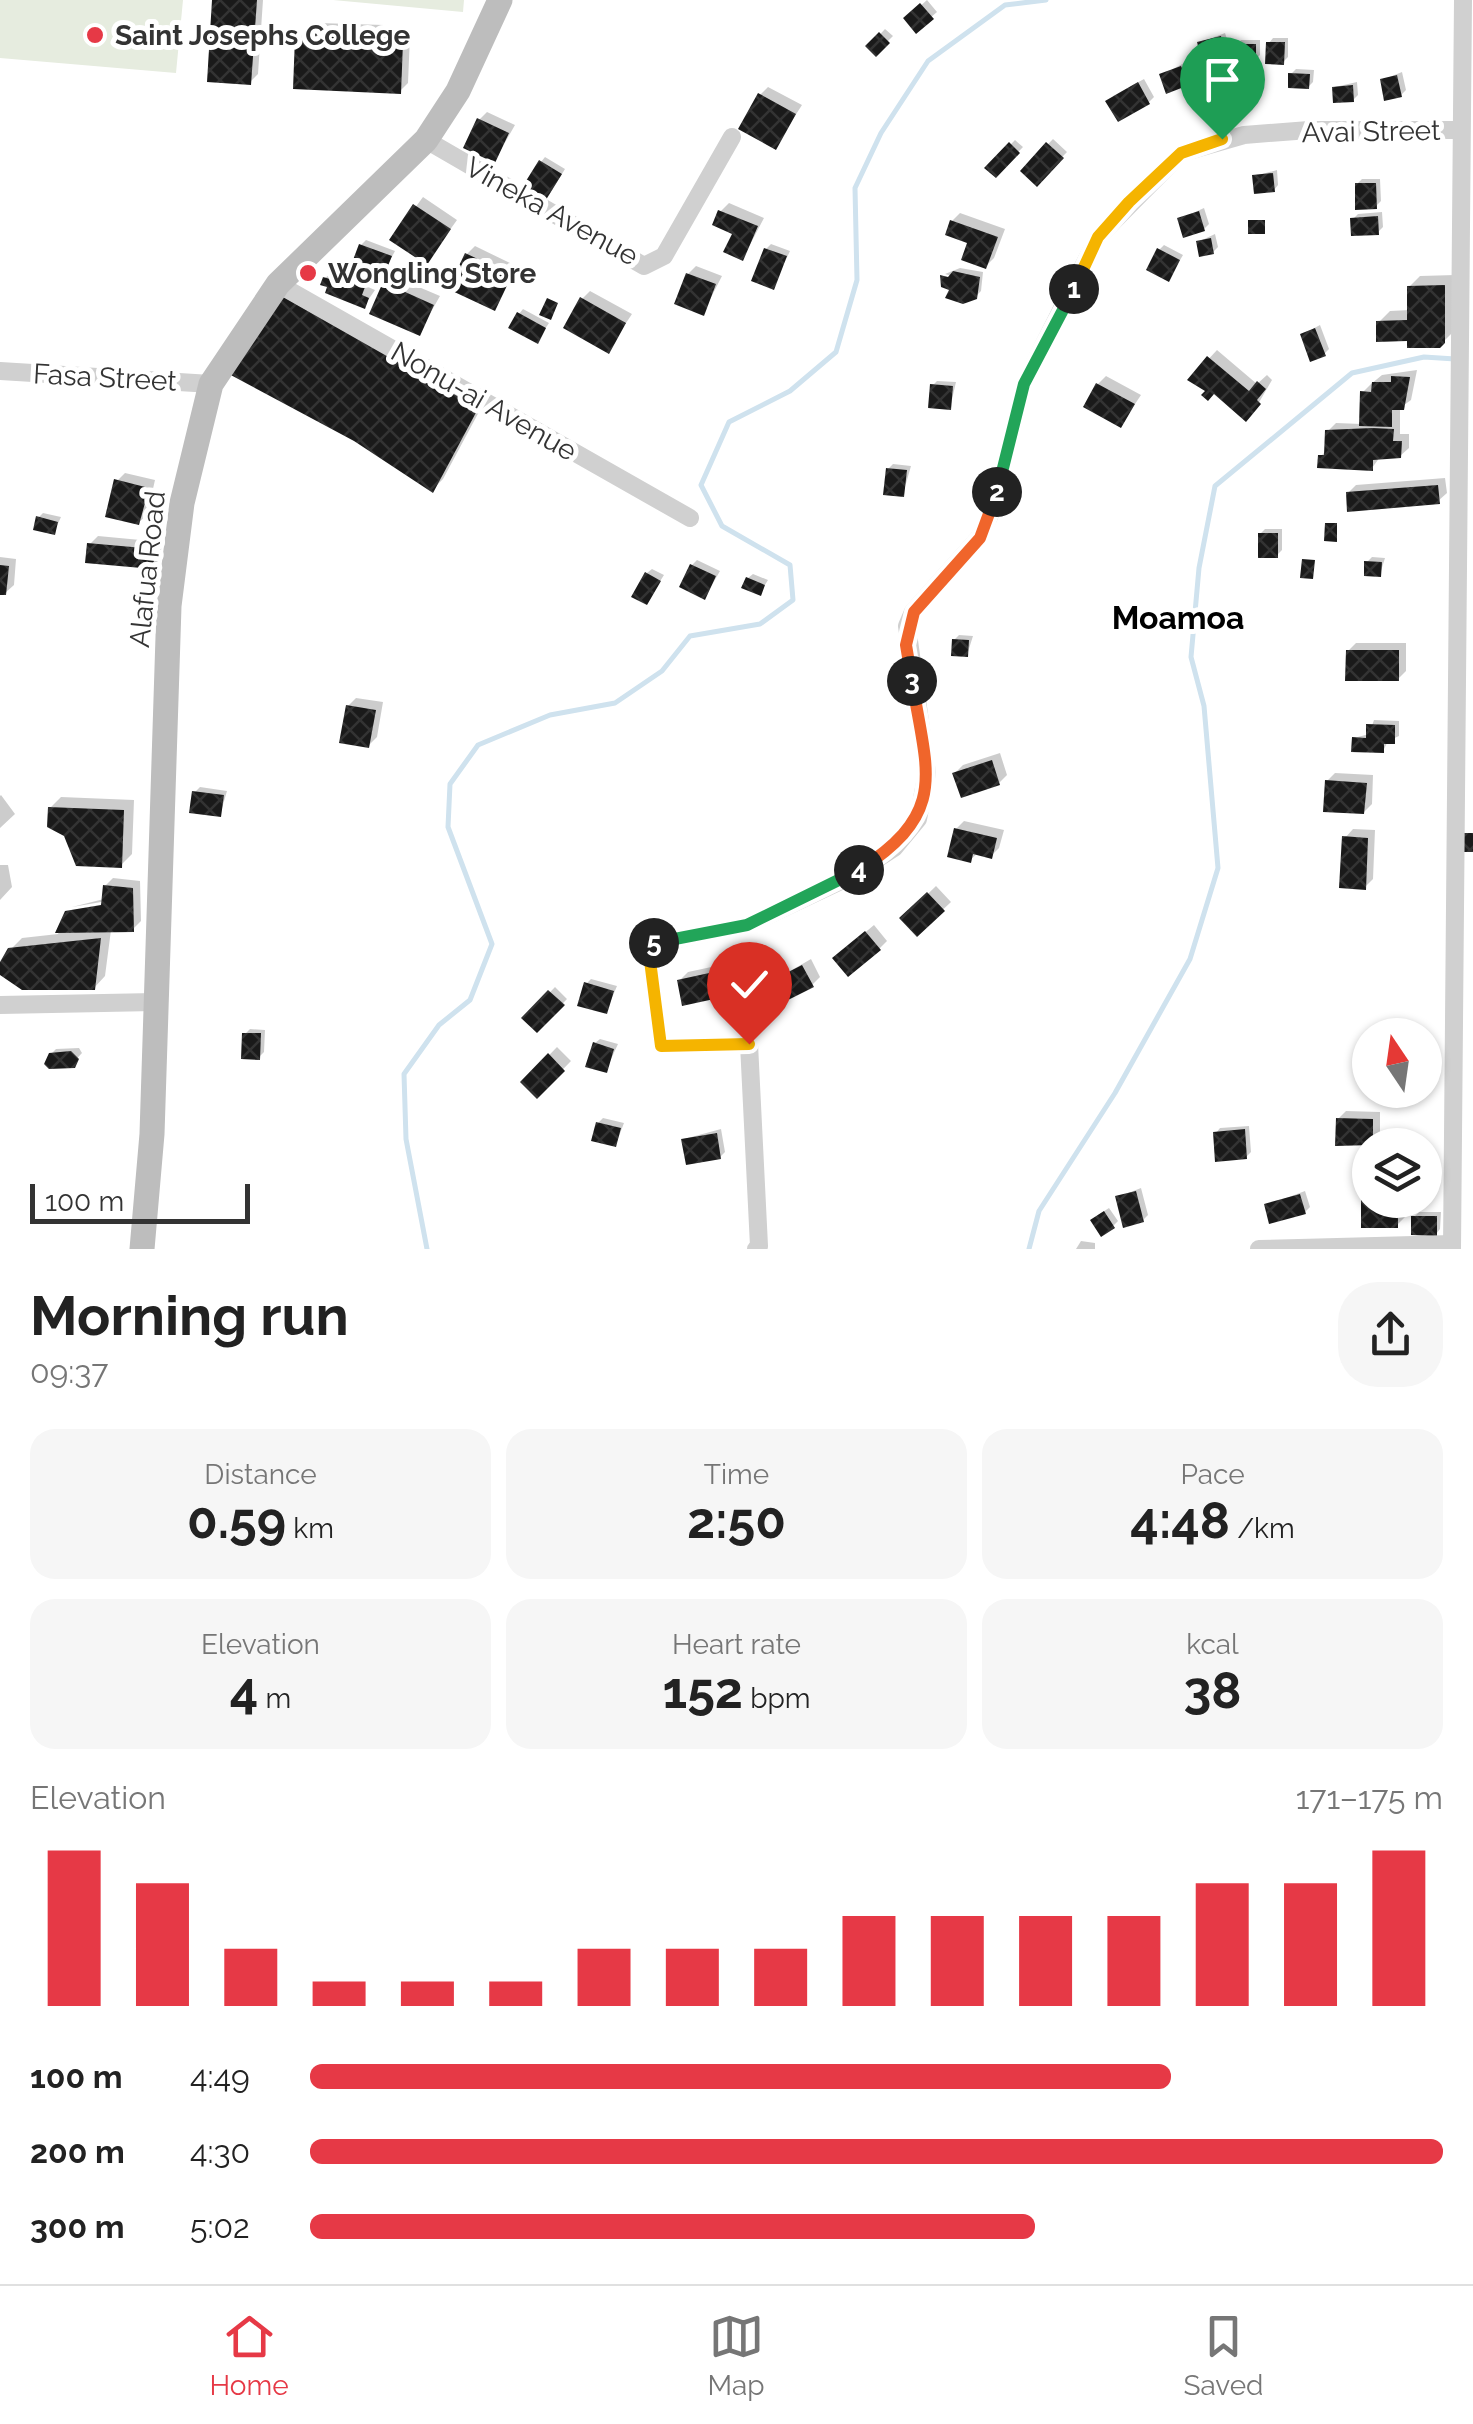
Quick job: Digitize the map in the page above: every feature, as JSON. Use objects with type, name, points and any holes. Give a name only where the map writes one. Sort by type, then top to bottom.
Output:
[{"type":"street","name":"Alafua Road","points":[[142,1249],[170,606],[182,503],[211,384],[278,284],[426,140],[458,91],[500,0]]},
{"type":"street","points":[[1259,1249],[1452,1246],[1464,525],[1463,0]]},
{"type":"street","name":"Avai Street","points":[[756,1249],[759,1246],[749,1044],[661,1046],[648,945],[747,925],[849,876],[894,848],[918,819],[927,773],[906,645],[908,626],[914,612],[980,538],[992,510],[1024,384],[1098,237],[1129,202],[1181,153],[1222,139],[1309,130],[1461,130]]},
{"type":"street","name":"Vineka Avenue","points":[[426,140],[644,266],[664,256],[732,137]]},
{"type":"street","name":"Nonu-ai Avenue","points":[[278,284],[690,518]]},
{"type":"street","name":"Fasa Street","points":[[0,371],[211,384]]},
{"type":"street","points":[[0,1005],[154,1002]]},
{"type":"shaded area","name":"Saint Josephs College","points":[[0,0],[183,0],[176,73],[0,58]]},
{"type":"shaded area","points":[[333,0],[464,0],[463,12]]},
{"type":"building","points":[[212,0],[257,0],[251,85],[207,82]]},
{"type":"building","points":[[920,3],[934,19],[916,34],[903,18]]},
{"type":"building","points":[[308,30],[377,32],[377,41],[403,42],[401,94],[293,89],[295,37],[307,37]]},
{"type":"building","points":[[879,32],[890,43],[876,57],[865,46]]},
{"type":"building","points":[[1221,36],[1225,52],[1201,58],[1197,42]]},
{"type":"building","points":[[1266,42],[1285,42],[1284,65],[1265,64]]},
{"type":"building","points":[[1234,44],[1256,44],[1256,63],[1233,62]]},
{"type":"building","points":[[1181,66],[1189,85],[1166,94],[1159,74]]},
{"type":"building","points":[[1288,73],[1310,74],[1309,89],[1288,88]]},
{"type":"building","points":[[1397,75],[1402,97],[1384,101],[1380,79]]},
{"type":"building","points":[[1138,82],[1150,104],[1118,122],[1105,101]]},
{"type":"building","points":[[1353,85],[1354,102],[1333,103],[1332,87]]},
{"type":"building","points":[[758,93],[796,114],[776,150],[738,129]]},
{"type":"building","points":[[477,118],[509,133],[495,163],[463,148]]},
{"type":"building","points":[[1009,142],[1020,153],[996,178],[984,168]]},
{"type":"building","points":[[1046,142],[1064,158],[1037,187],[1020,171]]},
{"type":"building","points":[[539,160],[562,174],[544,203],[521,189]]},
{"type":"building","points":[[1273,173],[1275,192],[1254,194],[1252,175]]},
{"type":"building","points":[[1355,183],[1376,183],[1377,209],[1355,210]]},
{"type":"building","points":[[413,204],[451,229],[427,265],[389,240]]},
{"type":"building","points":[[718,210],[758,226],[743,261],[723,252],[732,234],[712,225]]},
{"type":"building","points":[[1199,211],[1205,231],[1183,238],[1177,218]]},
{"type":"building","points":[[1378,216],[1379,235],[1351,236],[1350,218]]},
{"type":"building","points":[[950,220],[998,237],[986,269],[961,260],[967,243],[945,235]]},
{"type":"building","points":[[1248,220],[1265,220],[1265,234],[1248,234]]},
{"type":"building","points":[[1211,238],[1214,254],[1199,257],[1196,241]]},
{"type":"building","points":[[359,244],[392,256],[385,273],[353,260]]},
{"type":"building","points":[[764,248],[787,256],[774,290],[751,281]]},
{"type":"building","points":[[1157,248],[1180,260],[1169,282],[1146,270]]},
{"type":"building","points":[[465,253],[512,275],[495,311],[448,289]]},
{"type":"building","points":[[334,269],[358,279],[356,284],[365,287],[362,295],[369,298],[365,309],[325,293],[327,287],[320,285],[323,277],[330,279]]},
{"type":"building","points":[[953,271],[980,277],[977,299],[963,304],[945,298],[949,290],[941,287],[940,275],[948,277]]},
{"type":"building","points":[[686,273],[716,284],[704,316],[674,304]]},
{"type":"building","points":[[383,282],[434,305],[420,336],[369,314]]},
{"type":"building","points":[[1445,285],[1445,343],[1440,348],[1407,348],[1407,341],[1376,342],[1376,321],[1407,320],[1407,286]]},
{"type":"building","points":[[282,296],[479,407],[433,493],[354,441],[227,373]]},
{"type":"building","points":[[580,297],[626,323],[609,354],[563,328]]},
{"type":"building","points":[[547,298],[558,303],[551,320],[539,315]]},
{"type":"building","points":[[517,312],[546,328],[538,344],[508,328]]},
{"type":"building","points":[[1315,328],[1326,356],[1310,362],[1300,334]]},
{"type":"building","points":[[1207,356],[1249,391],[1257,381],[1266,389],[1257,400],[1261,404],[1246,422],[1214,394],[1208,401],[1201,395],[1205,391],[1187,380]]},
{"type":"building","points":[[1391,376],[1410,377],[1404,410],[1392,410],[1392,427],[1359,426],[1360,391],[1371,392],[1372,382],[1391,382]]},
{"type":"building","points":[[1096,383],[1135,404],[1121,428],[1083,407]]},
{"type":"building","points":[[930,384],[953,386],[951,410],[928,408]]},
{"type":"building","points":[[1394,429],[1393,441],[1402,441],[1401,458],[1373,460],[1373,471],[1317,468],[1318,455],[1324,455],[1325,430]]},
{"type":"building","points":[[886,468],[907,470],[904,497],[883,495]]},
{"type":"building","points":[[114,479],[149,488],[139,525],[105,517]]},
{"type":"building","points":[[1438,485],[1440,504],[1347,512],[1346,492]]},
{"type":"building","points":[[36,516],[58,522],[55,535],[33,530]]},
{"type":"building","points":[[1325,523],[1337,523],[1337,542],[1324,541]]},
{"type":"building","points":[[1258,533],[1278,533],[1278,558],[1258,558]]},
{"type":"building","points":[[87,543],[155,549],[153,569],[85,563]]},
{"type":"building","points":[[1302,559],[1315,560],[1313,579],[1300,578]]},
{"type":"building","points":[[1364,561],[1382,562],[1381,577],[1364,576]]},
{"type":"building","points":[[690,564],[716,576],[705,600],[679,587]]},
{"type":"building","points":[[0,565],[9,566],[6,595],[0,595]]},
{"type":"building","points":[[645,572],[661,581],[647,605],[631,597]]},
{"type":"building","points":[[746,577],[765,585],[761,596],[741,588]]},
{"type":"building","points":[[952,639],[969,640],[968,657],[951,656]]},
{"type":"building","points":[[1346,650],[1399,650],[1399,681],[1345,681]]},
{"type":"building","points":[[346,705],[376,710],[369,748],[339,743]]},
{"type":"building","points":[[1366,724],[1395,725],[1395,744],[1384,744],[1384,753],[1351,752],[1352,737],[1366,738]]},
{"type":"building","points":[[992,760],[1000,785],[961,798],[952,773]]},
{"type":"building","points":[[1325,780],[1367,783],[1364,814],[1323,812]]},
{"type":"building","points":[[192,791],[224,795],[221,817],[189,813]]},
{"type":"building","points":[[48,807],[124,810],[122,868],[76,866],[64,836],[47,827]]},
{"type":"building","points":[[954,828],[997,838],[992,859],[973,854],[971,863],[947,857]]},
{"type":"building","points":[[1460,833],[1473,833],[1473,852],[1459,852]]},
{"type":"building","points":[[1342,836],[1368,838],[1366,890],[1339,888]]},
{"type":"building","points":[[103,885],[133,888],[134,932],[55,933],[65,911],[101,905]]},
{"type":"building","points":[[927,892],[945,911],[917,937],[899,918]]},
{"type":"building","points":[[865,931],[881,950],[848,977],[832,958]]},
{"type":"building","points":[[101,938],[95,990],[22,990],[0,975],[0,962],[8,948]]},
{"type":"building","points":[[802,965],[814,987],[774,1007],[763,985]]},
{"type":"building","points":[[723,970],[728,996],[682,1006],[677,980]]},
{"type":"building","points":[[584,982],[614,991],[607,1014],[577,1006]]},
{"type":"building","points":[[548,990],[565,1005],[537,1033],[521,1018]]},
{"type":"building","points":[[242,1033],[261,1033],[260,1060],[241,1059]]},
{"type":"building","points":[[593,1042],[614,1049],[607,1073],[585,1067]]},
{"type":"building","points":[[71,1051],[79,1059],[75,1068],[49,1069],[44,1064],[49,1053]]},
{"type":"building","points":[[548,1053],[565,1071],[537,1099],[520,1082]]},
{"type":"building","points":[[1336,1118],[1373,1119],[1373,1128],[1352,1128],[1352,1146],[1335,1146]]},
{"type":"building","points":[[596,1122],[621,1128],[616,1147],[591,1141]]},
{"type":"building","points":[[1245,1129],[1247,1159],[1215,1162],[1213,1132]]},
{"type":"building","points":[[717,1133],[721,1159],[686,1165],[681,1139]]},
{"type":"building","points":[[1136,1191],[1144,1222],[1123,1228],[1115,1196]]},
{"type":"building","points":[[1300,1194],[1306,1214],[1269,1224],[1264,1204]]},
{"type":"building","points":[[1104,1211],[1115,1228],[1101,1237],[1090,1220]]},
{"type":"building","points":[[1361,1218],[1398,1218],[1398,1228],[1361,1228]]},
{"type":"building","points":[[1411,1218],[1437,1218],[1437,1236],[1411,1235]]},
{"type":"waterway","points":[[427,1249],[406,1139],[404,1074],[439,1025],[470,1000],[492,944],[448,827],[450,784],[478,745],[550,715],[615,703],[662,671],[690,636],[760,624],[793,600],[790,565],[722,526],[701,485],[729,422],[790,391],[836,352],[857,280],[855,188],[881,133],[928,61],[1005,5],[1046,0]]},
{"type":"waterway","points":[[1029,1249],[1039,1211],[1115,1093],[1190,959],[1218,868],[1204,706],[1191,657],[1199,568],[1215,486],[1352,373],[1424,357],[1455,359]]},
{"type":"place","name":"Saint Josephs College","points":[[95,35]]},
{"type":"place","name":"Wongling Store","points":[[308,273]]},
{"type":"district","name":"Moamoa","points":[[1178,618]]},
{"type":"route","points":[[749,1044],[661,1046],[648,945],[747,925],[849,876],[894,848],[918,819],[927,773],[906,645],[914,612],[980,538],[992,510],[1024,384],[1098,237],[1181,153],[1222,139]]}]
